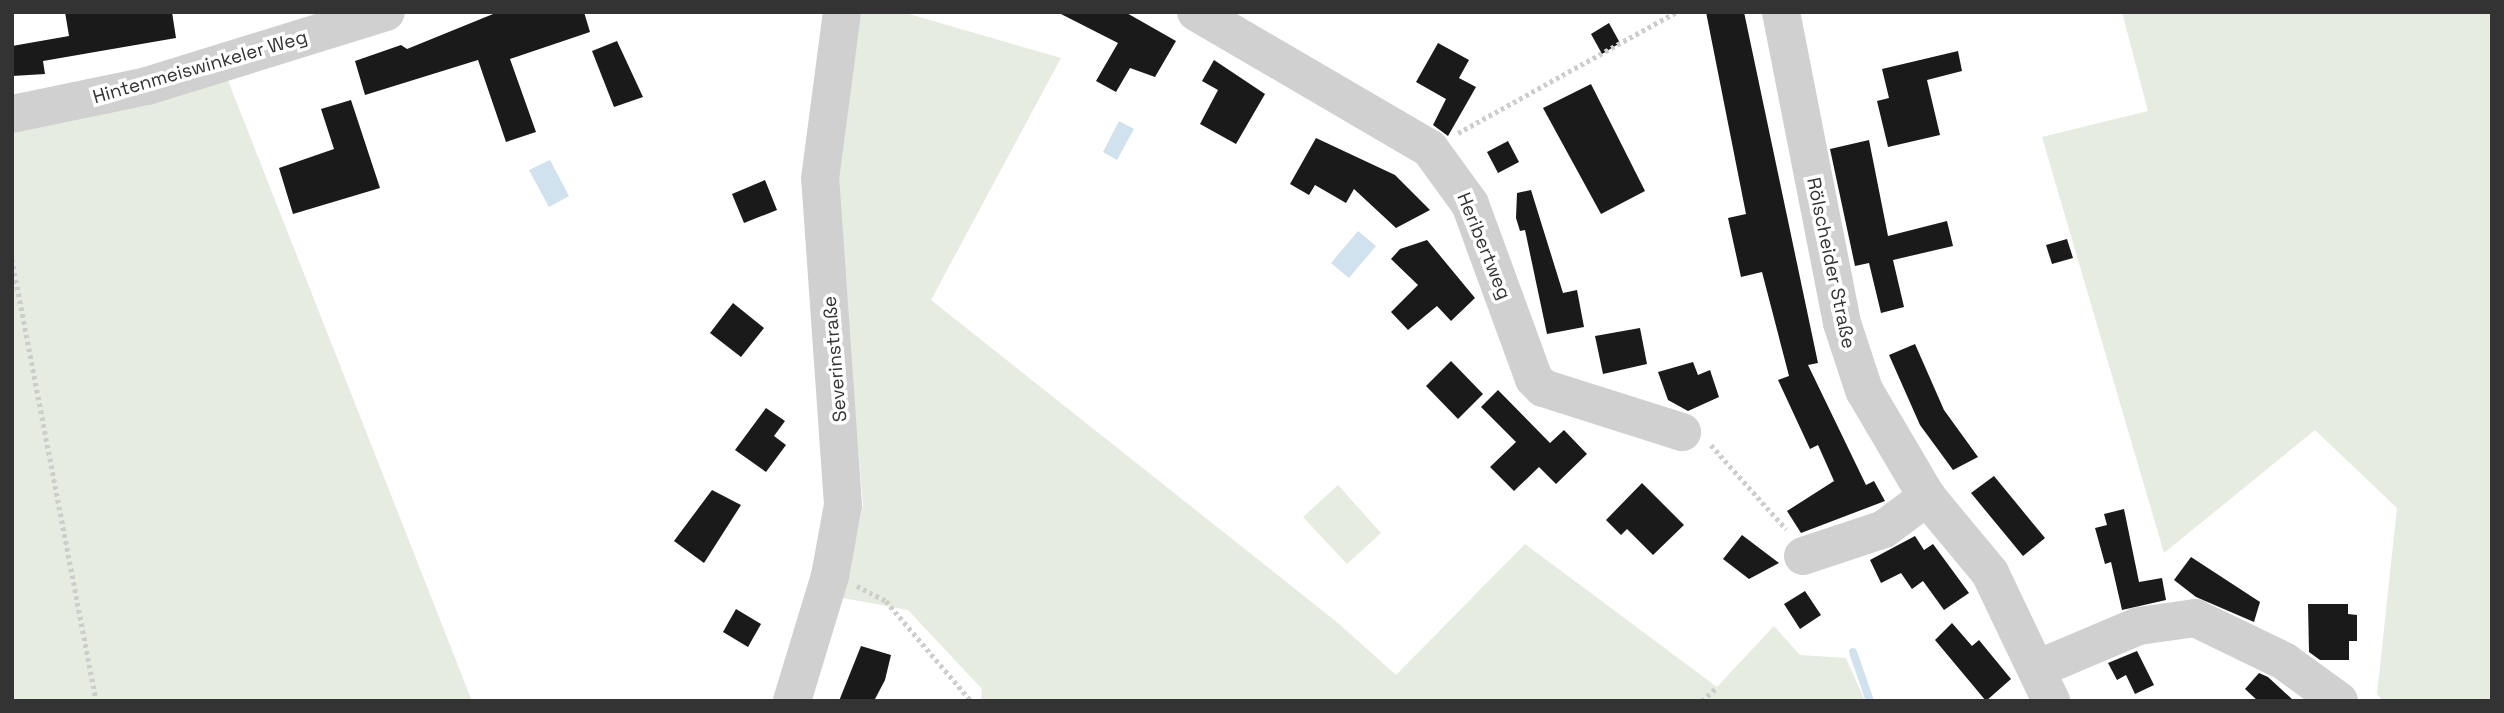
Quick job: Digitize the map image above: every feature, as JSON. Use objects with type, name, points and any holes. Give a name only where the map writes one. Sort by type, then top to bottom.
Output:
[{"type":"street","name":"Hintenmeiswinkeler Weg","points":[[12,114],[147,86],[386,12]]},
{"type":"street","name":"Severinstraße","points":[[792,701],[830,576],[842,520],[844,463],[821,161],[842,12]]},
{"type":"street","name":"Heribertweg","points":[[1196,12],[1430,149],[1461,187],[1480,224],[1534,379],[1566,399],[1682,432]]},
{"type":"street","name":"Rölscheider Straße","points":[[1781,12],[1851,357],[1882,429],[1927,496],[1990,573],[2044,685],[2139,626],[2195,618],[2284,661],[2339,701]]},
{"type":"street","points":[[1803,556],[1884,530],[1927,496]]},
{"type":"path","points":[[1430,149],[1676,12]]},
{"type":"path","points":[[12,259],[96,701]]},
{"type":"path","points":[[1682,432],[1727,457],[1779,516],[1803,556]]},
{"type":"path","points":[[830,576],[886,601],[971,701]]},
{"type":"path","points":[[1702,701],[1717,687]]},
{"type":"shaded area","points":[[853,12],[902,12],[1061,58],[931,300],[1338,623],[1396,675],[1525,544],[1717,687],[1774,626],[1800,655],[1846,658],[1865,701],[981,701],[982,689],[908,610],[843,598],[863,505],[834,177]]},
{"type":"shaded area","points":[[2122,12],[2492,12],[2492,701],[2383,701],[2377,694],[2397,508],[2315,430],[2164,553],[2042,137],[2148,111]]},
{"type":"shaded area","points":[[227,78],[472,701],[12,701],[12,130]]},
{"type":"shaded area","points":[[1338,485],[1381,533],[1347,564],[1303,517]]},
{"type":"water","points":[[1119,121],[1134,129],[1117,160],[1103,152]]},
{"type":"water","points":[[550,160],[569,196],[549,207],[529,170]]},
{"type":"water","points":[[1358,231],[1376,246],[1349,278],[1331,263]]},
{"type":"building","points":[[65,12],[172,12],[176,38],[43,61],[45,74],[12,76],[12,46],[69,36]]},
{"type":"building","points":[[498,12],[584,12],[590,32],[510,59],[536,132],[506,142],[478,60],[365,95],[355,61],[401,45],[407,49]]},
{"type":"building","points":[[1057,12],[1125,12],[1176,41],[1155,77],[1130,68],[1116,92],[1096,81],[1118,43]]},
{"type":"building","points":[[1706,12],[1744,12],[1818,363],[1808,365],[1866,485],[1874,481],[1885,501],[1801,533],[1787,511],[1834,481],[1818,445],[1810,449],[1778,380],[1789,376],[1762,272],[1741,277],[1728,218],[1746,214]]},
{"type":"building","points":[[1609,23],[1620,43],[1602,54],[1591,34]]},
{"type":"building","points":[[617,41],[643,97],[614,107],[592,51]]},
{"type":"building","points":[[1438,43],[1469,60],[1459,78],[1476,87],[1448,136],[1433,125],[1446,99],[1416,82]]},
{"type":"building","points":[[1958,51],[1962,71],[1927,80],[1940,135],[1888,147],[1877,101],[1889,98],[1882,69]]},
{"type":"building","points":[[1214,60],[1265,94],[1236,144],[1200,124],[1218,90],[1202,81]]},
{"type":"building","points":[[1591,84],[1645,191],[1601,214],[1543,108]]},
{"type":"building","points":[[351,100],[380,188],[293,214],[279,168],[334,149],[321,109]]},
{"type":"building","points":[[1316,138],[1395,175],[1430,210],[1396,228],[1354,189],[1346,203],[1315,185],[1309,195],[1290,184]]},
{"type":"building","points":[[1869,140],[1888,236],[1947,221],[1953,246],[1893,260],[1904,307],[1881,313],[1869,263],[1855,266],[1830,149]]},
{"type":"building","points":[[1508,141],[1519,162],[1498,173],[1487,152]]},
{"type":"building","points":[[765,180],[777,210],[744,223],[732,194]]},
{"type":"building","points":[[1531,190],[1563,293],[1577,290],[1584,327],[1547,334],[1525,230],[1520,231],[1516,218],[1517,193]]},
{"type":"building","points":[[2067,239],[2073,258],[2052,264],[2046,245]]},
{"type":"building","points":[[1427,240],[1475,298],[1451,321],[1437,306],[1408,330],[1391,312],[1418,285],[1391,259],[1400,249]]},
{"type":"building","points":[[733,303],[764,328],[741,357],[710,333]]},
{"type":"building","points":[[1640,328],[1647,364],[1603,374],[1595,336]]},
{"type":"building","points":[[1915,344],[1944,410],[1978,457],[1953,470],[1920,425],[1889,355]]},
{"type":"building","points":[[1451,361],[1483,394],[1458,419],[1426,386]]},
{"type":"building","points":[[1693,362],[1698,375],[1710,370],[1719,397],[1688,411],[1668,400],[1658,372]]},
{"type":"building","points":[[1498,390],[1550,443],[1564,430],[1587,454],[1556,484],[1539,467],[1514,491],[1490,467],[1516,442],[1481,407]]},
{"type":"building","points":[[766,408],[785,421],[774,436],[786,445],[766,472],[735,450]]},
{"type":"building","points":[[1994,476],[2045,538],[2023,556],[1971,493]]},
{"type":"building","points":[[1642,483],[1684,525],[1653,555],[1627,529],[1621,535],[1606,520]]},
{"type":"building","points":[[712,490],[741,505],[704,563],[674,541]]},
{"type":"building","points":[[2124,509],[2139,582],[2162,578],[2166,600],[2122,610],[2111,562],[2105,564],[2095,528],[2107,525],[2104,514]]},
{"type":"building","points":[[1742,535],[1779,563],[1749,579],[1723,559]]},
{"type":"building","points":[[1915,536],[1924,550],[1933,544],[1969,593],[1944,610],[1923,581],[1912,589],[1901,573],[1881,583],[1870,560]]},
{"type":"building","points":[[2191,557],[2260,602],[2254,622],[2196,597],[2174,580]]},
{"type":"building","points":[[1805,591],[1821,615],[1800,629],[1784,604]]},
{"type":"building","points":[[2308,604],[2348,604],[2348,614],[2357,615],[2357,641],[2349,641],[2349,660],[2320,660],[2309,652]]},
{"type":"building","points":[[736,609],[761,624],[748,647],[723,632]]},
{"type":"building","points":[[1952,623],[1972,646],[1979,640],[2011,679],[1986,701],[1935,640]]},
{"type":"building","points":[[861,646],[891,655],[885,680],[874,701],[839,701]]},
{"type":"building","points":[[2137,651],[2154,685],[2135,694],[2126,675],[2117,680],[2108,663]]},
{"type":"building","points":[[2259,673],[2268,677],[2294,701],[2258,701],[2245,689]]},
{"type":"waterway","points":[[1853,652],[1870,701]]}]
